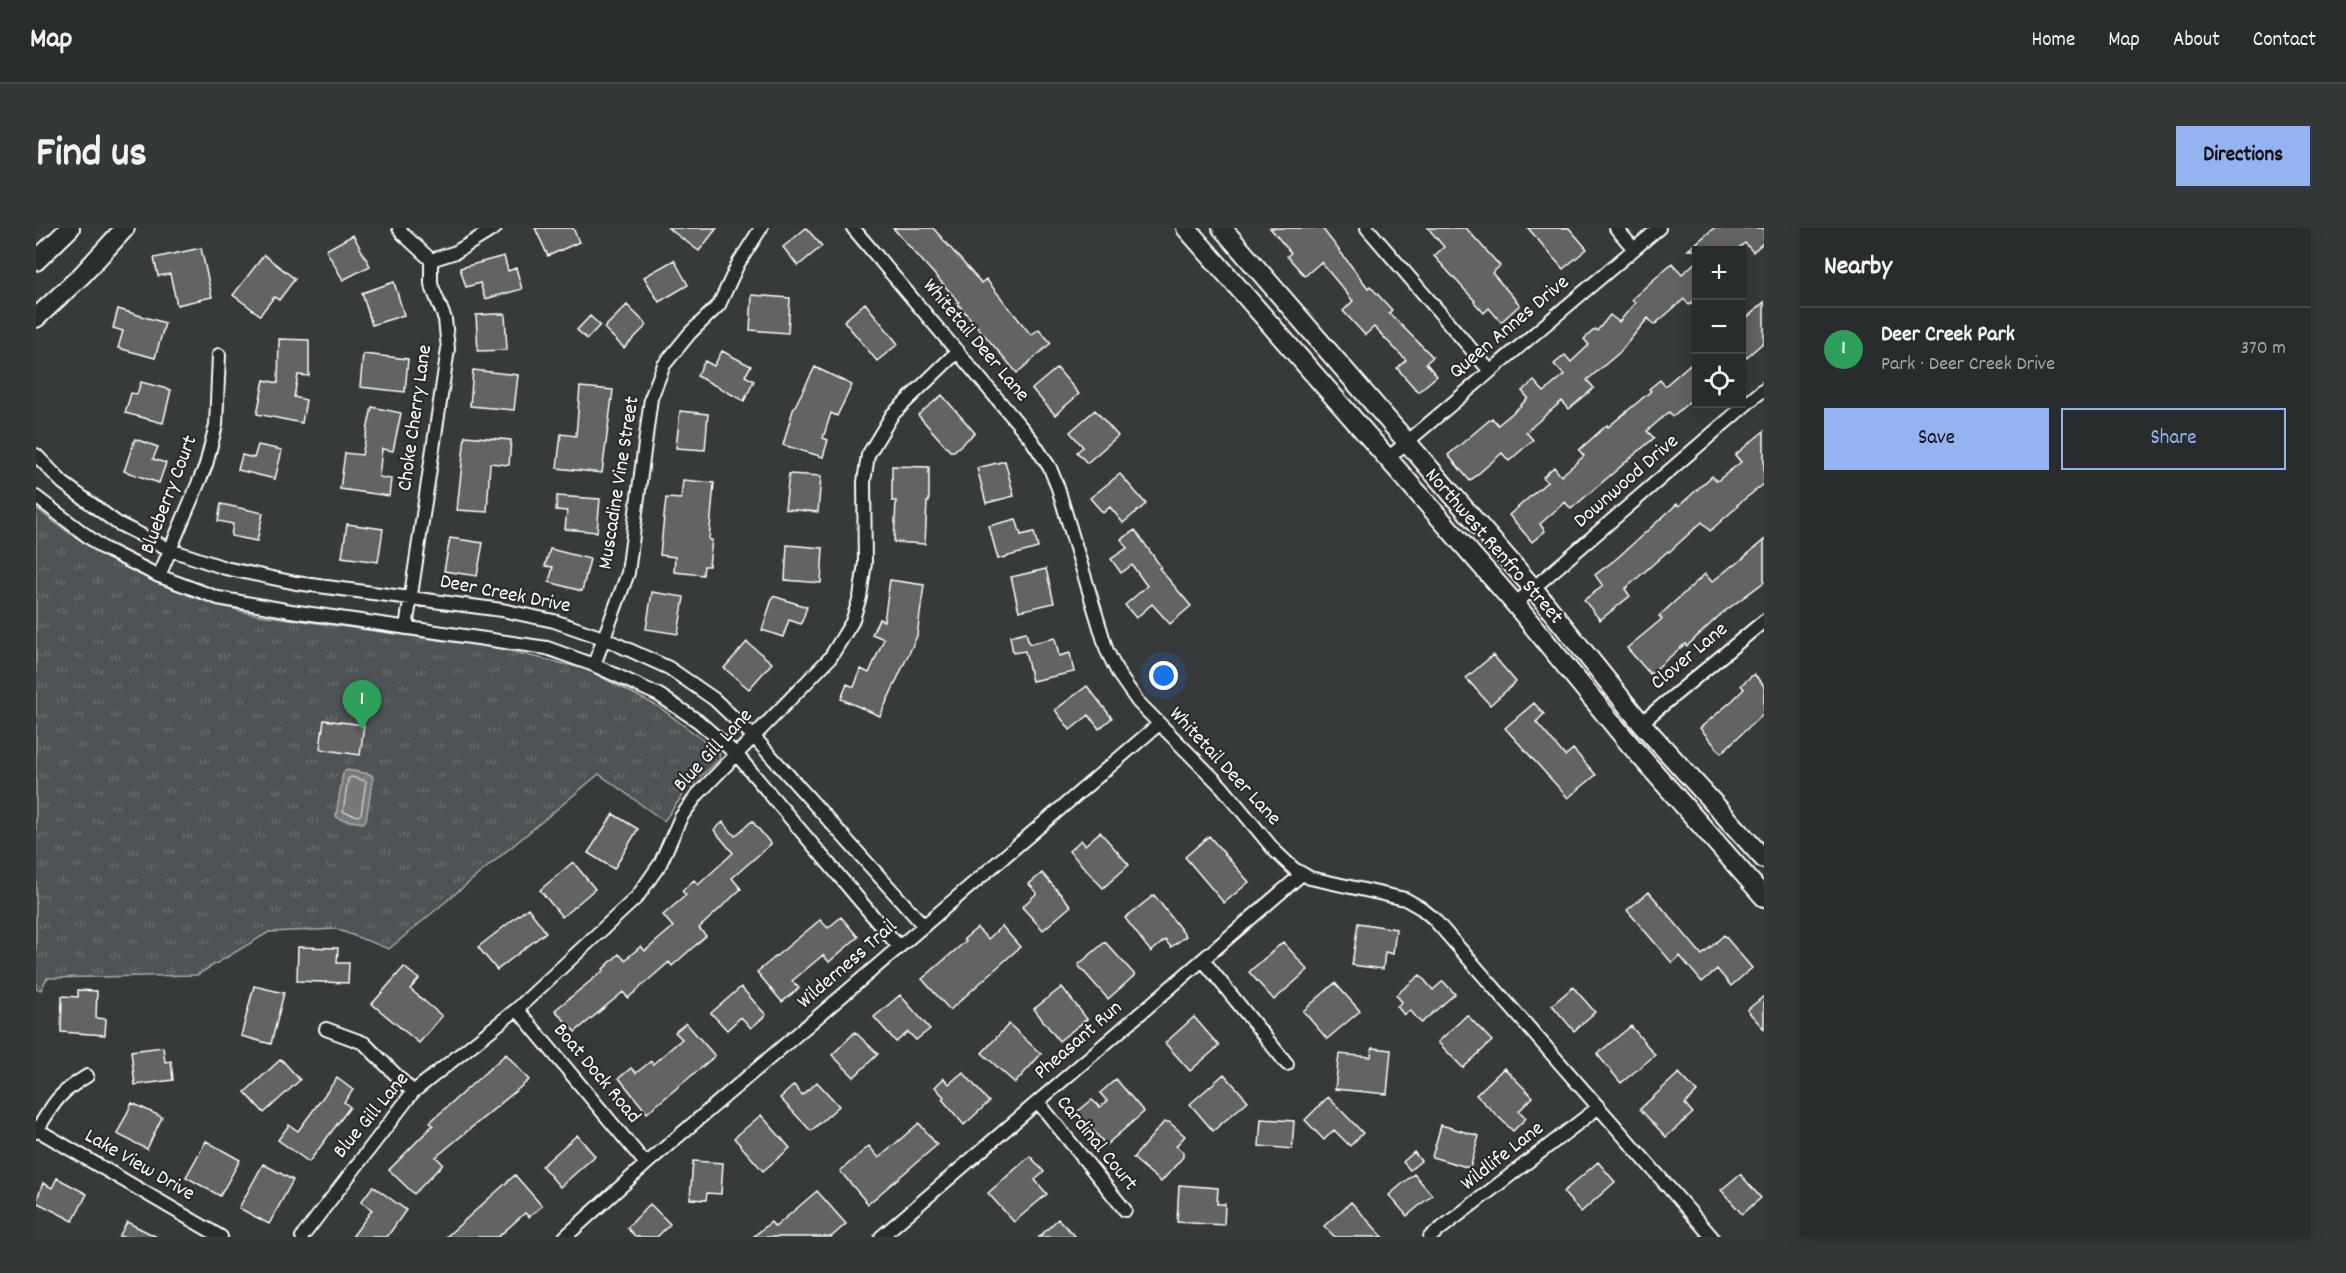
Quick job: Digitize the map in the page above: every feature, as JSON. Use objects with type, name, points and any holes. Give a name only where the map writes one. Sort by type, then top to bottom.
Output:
[{"type":"main road","points":[[36,261],[70,228]]},
{"type":"main road","points":[[36,318],[82,275],[124,228]]},
{"type":"main road","name":"Northwest Renfro Street","points":[[1186,228],[1515,604],[1628,741],[1764,897]]},
{"type":"main road","name":"Northwest Renfro Street","points":[[1222,228],[1533,588],[1641,723],[1764,859]]},
{"type":"street","points":[[399,228],[431,260],[456,252],[495,228]]},
{"type":"street","name":"Muscadine Vine Street","points":[[594,665],[628,573],[651,398],[664,365],[690,333],[719,305],[738,264],[761,228]]},
{"type":"street","name":"Whitetail Deer Lane","points":[[854,228],[1031,439],[1050,468],[1107,651],[1119,675],[1138,702],[1222,787],[1275,851],[1302,874],[1310,878],[1405,898],[1433,918],[1712,1237]]},
{"type":"street","points":[[1367,228],[1490,371]]},
{"type":"street","points":[[1616,228],[1634,249]]},
{"type":"street","name":"Queen Annes Drive","points":[[1387,459],[1659,228]]},
{"type":"street","name":"Choke Cherry Lane","points":[[406,627],[448,349],[445,319],[431,284],[431,260]]},
{"type":"street","name":"Blue Gill Lane","points":[[302,1237],[413,1092],[517,1009],[637,897],[660,864],[681,817],[698,794],[830,658],[852,622],[860,597],[865,563],[864,491],[868,455],[892,415],[958,351]]},
{"type":"street","name":"Blueberry Court","points":[[159,576],[206,465],[216,425],[219,355]]},
{"type":"street","name":"Downwood Drive","points":[[1515,604],[1764,389]]},
{"type":"street","name":"Deer Creek Drive","points":[[36,455],[63,483],[117,523],[171,550],[225,568],[296,582],[513,612],[554,621],[603,638],[669,668],[714,699],[753,736],[924,926]]},
{"type":"street","points":[[36,497],[103,548],[159,576],[218,598],[291,611],[548,648],[594,665],[658,695],[698,721],[737,755],[899,947]]},
{"type":"street","name":"Clover Lane","points":[[1641,723],[1764,621]]},
{"type":"street","name":"Wilderness Trail","points":[[573,1235],[646,1164],[1159,724]]},
{"type":"street","name":"Pheasant Run","points":[[880,1237],[1302,874]]},
{"type":"street","points":[[1203,960],[1287,1064]]},
{"type":"street","name":"Boat Dock Road","points":[[517,1009],[646,1164]]},
{"type":"street","points":[[326,1029],[364,1043],[413,1092]]},
{"type":"street","points":[[36,1130],[54,1100],[87,1076]]},
{"type":"street","name":"Cardinal Court","points":[[1038,1102],[1125,1210]]},
{"type":"street","name":"Wildlife Lane","points":[[1436,1235],[1599,1107]]},
{"type":"street","name":"Lake View Drive","points":[[36,1130],[221,1237]]},
{"type":"green space","points":[[36,508],[86,544],[138,574],[223,606],[253,614],[497,648],[586,669],[659,707],[719,752],[720,759],[688,788],[664,821],[599,774],[389,949],[336,929],[269,932],[197,975],[47,978],[41,990],[36,989]]},
{"type":"water","points":[[346,770],[370,774],[373,777],[366,820],[363,823],[339,819],[336,816],[343,773]]},
{"type":"building","points":[[535,228],[573,228],[579,242],[548,256]]},
{"type":"building","points":[[668,228],[717,228],[699,251]]},
{"type":"building","points":[[806,228],[822,246],[798,266],[783,247]]},
{"type":"building","points":[[893,228],[933,228],[981,283],[986,279],[1031,335],[1039,329],[1051,343],[1017,373],[957,303],[959,302]]},
{"type":"building","points":[[1270,228],[1322,228],[1368,288],[1370,286],[1392,310],[1389,313],[1433,357],[1426,363],[1437,376],[1418,392],[1397,368],[1406,360],[1374,327],[1365,335],[1343,311],[1353,301],[1321,262],[1305,276],[1287,256],[1291,253]]},
{"type":"building","points":[[1428,228],[1466,228],[1500,266],[1492,273],[1520,305],[1501,322],[1489,308],[1484,313],[1434,256],[1444,247]]},
{"type":"building","points":[[1528,228],[1569,228],[1587,249],[1563,269]]},
{"type":"building","points":[[1714,228],[1764,228],[1764,242],[1753,252],[1745,243],[1741,246],[1693,246]]},
{"type":"building","points":[[353,235],[370,266],[343,280],[326,250]]},
{"type":"building","points":[[201,248],[212,297],[177,305],[170,274],[158,276],[154,258]]},
{"type":"building","points":[[264,255],[295,279],[279,300],[274,297],[260,315],[233,295]]},
{"type":"building","points":[[504,256],[508,271],[516,268],[522,289],[485,299],[480,283],[466,287],[460,268]]},
{"type":"building","points":[[674,260],[688,285],[659,302],[644,277]]},
{"type":"building","points":[[1672,263],[1682,274],[1692,265],[1692,302],[1689,305],[1684,299],[1654,325],[1648,318],[1620,352],[1587,380],[1594,388],[1569,409],[1562,401],[1526,432],[1533,440],[1509,461],[1502,453],[1470,481],[1448,455],[1492,418],[1498,425],[1517,409],[1528,398],[1522,391],[1534,381],[1544,392],[1564,375],[1554,364],[1565,355],[1571,362],[1589,345],[1584,339],[1595,329],[1597,331],[1610,315],[1619,322],[1635,303],[1632,299]]},
{"type":"building","points":[[394,282],[404,315],[372,325],[362,293]]},
{"type":"building","points":[[752,295],[790,298],[788,333],[750,330]]},
{"type":"building","points":[[1764,302],[1764,342],[1746,358],[1746,354],[1746,318]]},
{"type":"building","points":[[865,303],[898,344],[877,361],[844,321]]},
{"type":"building","points":[[627,305],[647,325],[624,348],[604,328]]},
{"type":"building","points":[[118,309],[165,323],[155,358],[118,348],[123,331],[113,328]]},
{"type":"building","points":[[505,314],[507,350],[478,351],[476,315]]},
{"type":"building","points":[[590,316],[600,325],[587,339],[577,330]]},
{"type":"building","points":[[279,339],[309,340],[309,376],[298,375],[294,397],[306,400],[302,423],[257,414],[264,380],[278,383]]},
{"type":"building","points":[[722,351],[751,366],[745,376],[754,381],[744,401],[697,376],[705,361],[714,366]]},
{"type":"building","points":[[363,354],[408,359],[405,392],[360,387]]},
{"type":"building","points":[[1692,362],[1692,399],[1673,416],[1669,412],[1647,431],[1654,438],[1571,509],[1565,502],[1540,524],[1545,531],[1532,542],[1509,515],[1547,482],[1543,477],[1554,467],[1561,476],[1584,456],[1579,450],[1607,425],[1608,427],[1651,391],[1649,389],[1660,380],[1665,386]]},
{"type":"building","points":[[815,367],[852,385],[837,416],[831,413],[823,438],[828,440],[823,457],[783,445],[793,410]]},
{"type":"building","points":[[1057,368],[1079,394],[1055,415],[1032,389]]},
{"type":"building","points":[[473,370],[518,375],[514,410],[470,406]]},
{"type":"building","points":[[141,382],[171,390],[163,423],[125,413],[131,393],[137,394]]},
{"type":"building","points":[[580,387],[613,390],[602,473],[557,468],[561,434],[576,436]]},
{"type":"building","points":[[942,395],[975,433],[954,451],[950,451],[918,415]]},
{"type":"building","points":[[372,407],[401,413],[393,451],[382,449],[379,477],[391,479],[389,496],[340,489],[345,453],[362,455]]},
{"type":"building","points":[[1095,410],[1118,436],[1087,463],[1077,452],[1083,447],[1070,432]]},
{"type":"building","points":[[680,411],[708,414],[705,450],[676,448]]},
{"type":"building","points":[[1764,431],[1764,484],[1737,505],[1710,531],[1702,522],[1625,589],[1630,596],[1600,620],[1584,600],[1603,586],[1595,575],[1712,476],[1717,481],[1741,462],[1735,455]]},
{"type":"building","points":[[465,436],[511,440],[509,465],[490,463],[487,512],[457,510]]},
{"type":"building","points":[[135,439],[158,447],[153,459],[166,463],[159,483],[124,471]]},
{"type":"building","points":[[258,445],[282,450],[275,479],[238,470],[242,455],[254,458]]},
{"type":"building","points":[[1005,461],[1014,496],[986,503],[977,468]]},
{"type":"building","points":[[892,466],[929,467],[929,502],[927,502],[925,544],[894,542],[896,501],[892,501]]},
{"type":"building","points":[[789,474],[821,476],[818,512],[785,509]]},
{"type":"building","points":[[1120,474],[1146,504],[1123,523],[1110,507],[1103,513],[1090,498]]},
{"type":"building","points":[[683,480],[714,483],[709,566],[704,566],[703,575],[674,572],[675,557],[660,555],[666,498],[681,499]]},
{"type":"building","points":[[557,496],[600,499],[597,532],[565,529],[567,511],[556,510]]},
{"type":"building","points":[[221,504],[263,513],[257,541],[231,536],[233,524],[218,521]]},
{"type":"building","points":[[1016,519],[1021,535],[1034,532],[1038,548],[998,559],[989,526]]},
{"type":"building","points":[[347,524],[383,529],[378,562],[342,557]]},
{"type":"building","points":[[1135,530],[1161,567],[1159,568],[1191,606],[1170,624],[1152,604],[1136,618],[1125,605],[1147,586],[1132,565],[1121,573],[1111,559],[1127,548],[1121,539]]},
{"type":"building","points":[[450,538],[483,543],[477,576],[444,571]]},
{"type":"building","points":[[1764,540],[1764,582],[1721,614],[1687,646],[1685,644],[1650,674],[1627,648],[1662,619],[1659,616],[1705,574],[1712,582]]},
{"type":"building","points":[[787,545],[823,548],[821,583],[785,580]]},
{"type":"building","points":[[550,549],[590,559],[582,591],[549,582],[553,567],[545,566]]},
{"type":"building","points":[[1046,569],[1054,603],[1019,611],[1011,577]]},
{"type":"building","points":[[890,580],[924,585],[917,636],[880,716],[841,699],[847,684],[854,687],[861,669],[869,673],[884,639],[872,634],[879,619],[884,621]]},
{"type":"building","points":[[652,592],[684,597],[678,634],[646,629]]},
{"type":"building","points":[[773,596],[807,607],[801,624],[789,620],[783,637],[762,630]]},
{"type":"building","points":[[1026,632],[1029,644],[1055,638],[1059,656],[1070,653],[1074,672],[1032,681],[1025,651],[1013,653],[1010,636]]},
{"type":"building","points":[[747,642],[772,663],[749,689],[724,668]]},
{"type":"building","points":[[1493,655],[1516,682],[1490,705],[1466,678]]},
{"type":"building","points":[[1754,674],[1764,686],[1764,713],[1721,753],[1700,728],[1744,689],[1741,685]]},
{"type":"building","points":[[1087,686],[1112,718],[1099,729],[1089,715],[1070,730],[1055,710]]},
{"type":"building","points":[[1534,703],[1544,714],[1536,722],[1565,756],[1573,749],[1596,775],[1568,798],[1505,728]]},
{"type":"building","points":[[324,720],[364,725],[360,755],[320,749]]},
{"type":"building","points":[[613,814],[638,829],[614,869],[588,853]]},
{"type":"building","points":[[752,821],[771,844],[732,878],[741,889],[699,928],[706,936],[672,966],[669,962],[628,998],[623,992],[575,1032],[555,1010],[604,970],[619,954],[625,960],[641,946],[645,951],[673,927],[663,915],[686,895],[682,891],[694,880],[698,885],[733,853],[714,830],[723,822],[735,836]]},
{"type":"building","points":[[1100,832],[1129,865],[1103,888],[1069,851],[1081,840],[1085,845]]},
{"type":"building","points":[[1209,836],[1249,882],[1224,903],[1185,857]]},
{"type":"building","points":[[573,862],[595,889],[562,917],[540,890]]},
{"type":"building","points":[[1042,873],[1071,906],[1043,930],[1022,907],[1037,893],[1029,884]]},
{"type":"building","points":[[1649,892],[1702,955],[1724,935],[1752,968],[1731,986],[1717,969],[1702,982],[1680,956],[1672,963],[1627,910]]},
{"type":"building","points":[[1154,895],[1186,936],[1171,947],[1165,940],[1151,952],[1125,918]]},
{"type":"building","points":[[528,908],[546,932],[497,970],[478,947]]},
{"type":"building","points":[[841,917],[858,937],[829,962],[823,955],[792,981],[799,988],[782,1002],[757,972],[820,920],[828,928]]},
{"type":"building","points":[[1358,923],[1396,929],[1393,954],[1385,952],[1383,969],[1352,965]]},
{"type":"building","points":[[1002,926],[1020,947],[950,1010],[922,979],[966,941],[964,939],[977,928],[988,939]]},
{"type":"building","points":[[1105,942],[1135,975],[1108,999],[1078,965]]},
{"type":"building","points":[[1283,942],[1308,970],[1274,1000],[1249,972]]},
{"type":"building","points":[[298,947],[338,948],[337,963],[349,963],[348,983],[297,981]]},
{"type":"building","points":[[404,967],[419,979],[410,989],[442,1016],[419,1043],[372,1004]]},
{"type":"building","points":[[1420,975],[1433,990],[1443,981],[1455,994],[1421,1023],[1410,1010],[1404,1015],[1397,1006],[1402,1002],[1396,995]]},
{"type":"building","points":[[1335,983],[1360,1011],[1327,1039],[1303,1011]]},
{"type":"building","points":[[254,986],[284,993],[271,1044],[241,1036]]},
{"type":"building","points":[[741,987],[766,1015],[751,1028],[741,1017],[727,1030],[711,1013]]},
{"type":"building","points":[[1062,987],[1087,1019],[1059,1041],[1034,1009]]},
{"type":"building","points":[[1573,987],[1595,1012],[1574,1031],[1552,1005]]},
{"type":"building","points":[[78,990],[97,991],[96,1018],[106,1019],[105,1035],[61,1032],[62,996],[78,997]]},
{"type":"building","points":[[900,995],[930,1029],[916,1040],[908,1032],[896,1042],[874,1017]]},
{"type":"building","points":[[1764,996],[1764,1029],[1747,1010]]},
{"type":"building","points":[[1467,1015],[1492,1041],[1463,1068],[1438,1042]]},
{"type":"building","points":[[1194,1017],[1219,1046],[1190,1071],[1165,1043]]},
{"type":"building","points":[[686,1023],[715,1056],[647,1113],[619,1078],[631,1068],[636,1073],[651,1061],[653,1064],[682,1039],[675,1032]]},
{"type":"building","points":[[1009,1024],[1041,1054],[1015,1083],[982,1053]]},
{"type":"building","points":[[1631,1026],[1655,1055],[1621,1083],[1597,1054]]},
{"type":"building","points":[[855,1032],[878,1054],[854,1077],[832,1055]]},
{"type":"building","points":[[163,1047],[165,1062],[171,1061],[173,1080],[135,1085],[131,1051]]},
{"type":"building","points":[[1372,1048],[1391,1050],[1387,1094],[1335,1089],[1339,1054],[1371,1057]]},
{"type":"building","points":[[506,1054],[529,1080],[436,1157],[443,1164],[414,1194],[389,1170],[433,1125],[430,1122]]},
{"type":"building","points":[[281,1059],[300,1080],[264,1113],[245,1092]]},
{"type":"building","points":[[1504,1068],[1533,1097],[1519,1111],[1526,1118],[1513,1131],[1476,1095]]},
{"type":"building","points":[[963,1072],[989,1102],[964,1125],[935,1087],[944,1078],[949,1084]]},
{"type":"building","points":[[1679,1073],[1697,1092],[1685,1104],[1693,1113],[1666,1137],[1640,1109]]},
{"type":"building","points":[[1224,1074],[1248,1101],[1213,1131],[1190,1104]]},
{"type":"building","points":[[337,1078],[353,1090],[344,1102],[350,1107],[309,1162],[278,1140],[289,1125],[298,1131]]},
{"type":"building","points":[[1116,1079],[1144,1112],[1106,1145],[1077,1112],[1092,1100],[1100,1107],[1107,1101],[1100,1093]]},
{"type":"building","points":[[817,1082],[839,1106],[811,1131],[780,1098],[794,1085],[802,1095]]},
{"type":"building","points":[[1328,1097],[1363,1133],[1350,1146],[1334,1130],[1324,1140],[1305,1120]]},
{"type":"building","points":[[132,1103],[162,1117],[147,1149],[117,1134]]},
{"type":"building","points":[[761,1115],[790,1148],[763,1171],[734,1138]]},
{"type":"building","points":[[1261,1119],[1294,1121],[1292,1149],[1259,1146]]},
{"type":"building","points":[[1164,1122],[1169,1122],[1185,1136],[1176,1146],[1183,1152],[1183,1157],[1161,1182],[1133,1158]]},
{"type":"building","points":[[919,1123],[937,1145],[868,1204],[840,1171],[869,1146],[879,1158]]},
{"type":"building","points":[[1441,1125],[1479,1136],[1470,1168],[1432,1157]]},
{"type":"building","points":[[577,1135],[595,1156],[560,1187],[542,1166]]},
{"type":"building","points":[[206,1141],[240,1160],[220,1196],[186,1177]]},
{"type":"building","points":[[1414,1152],[1421,1161],[1410,1170],[1403,1162]]},
{"type":"building","points":[[1030,1156],[1044,1172],[1035,1180],[1047,1194],[1014,1222],[988,1193]]},
{"type":"building","points":[[693,1161],[723,1163],[721,1194],[707,1193],[706,1200],[690,1199]]},
{"type":"building","points":[[1598,1162],[1615,1182],[1581,1212],[1563,1192]]},
{"type":"building","points":[[263,1164],[293,1180],[269,1224],[239,1208]]},
{"type":"building","points":[[1414,1174],[1432,1195],[1407,1216],[1389,1195]]},
{"type":"building","points":[[1740,1174],[1761,1198],[1742,1214],[1721,1190]]},
{"type":"building","points":[[515,1175],[542,1206],[529,1217],[525,1213],[498,1237],[446,1237]]},
{"type":"building","points":[[57,1178],[87,1194],[73,1221],[36,1202],[43,1183],[52,1188]]},
{"type":"building","points":[[1179,1185],[1218,1188],[1217,1204],[1225,1204],[1224,1225],[1177,1222]]},
{"type":"building","points":[[373,1186],[406,1210],[387,1237],[352,1237],[372,1210],[361,1202]]},
{"type":"building","points":[[817,1191],[846,1224],[831,1237],[753,1237],[771,1222],[775,1227]]},
{"type":"building","points":[[1351,1202],[1383,1237],[1335,1237],[1324,1226]]},
{"type":"building","points":[[650,1204],[670,1224],[657,1237],[636,1237],[627,1228]]},
{"type":"building","points":[[1058,1219],[1076,1237],[1039,1237]]},
{"type":"building","points":[[127,1222],[157,1237],[119,1237]]},
{"type":"place","name":"Deer Creek Park","points":[[362,730]]}]
